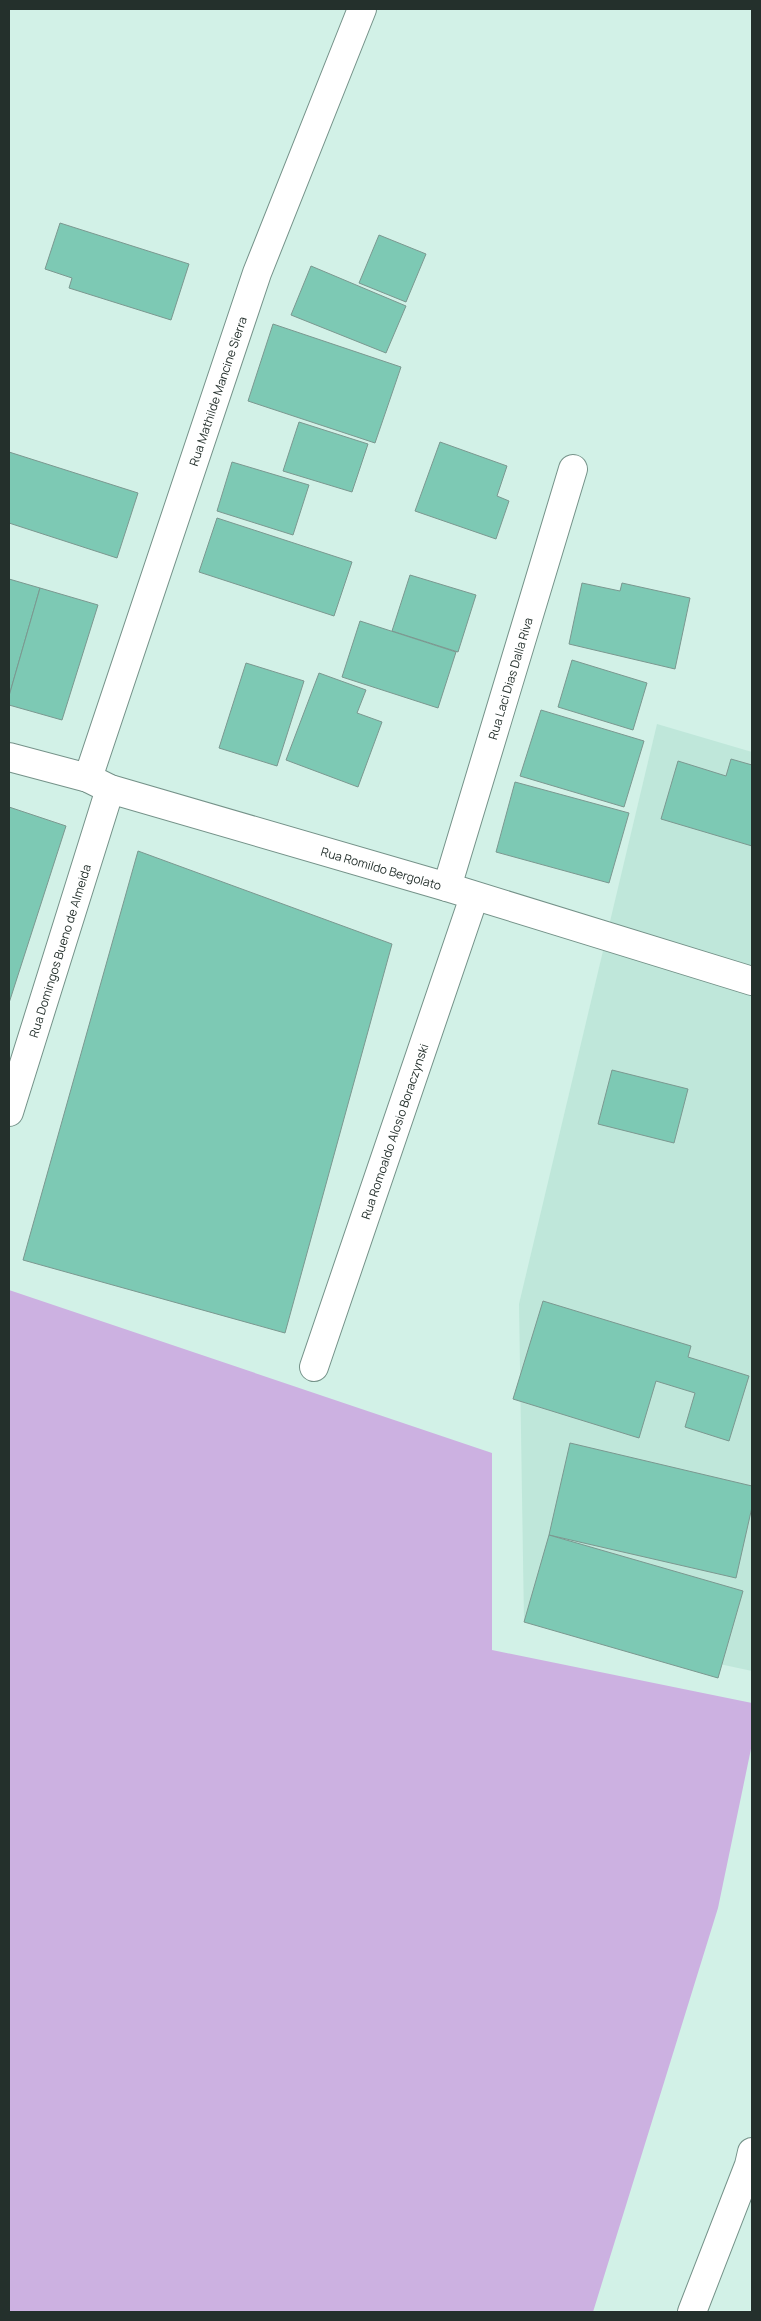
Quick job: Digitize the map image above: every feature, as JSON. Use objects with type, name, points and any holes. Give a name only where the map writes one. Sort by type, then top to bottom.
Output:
[{"type":"street","name":"Rua Mathilde Mancine Sierra","points":[[99,784],[257,274],[362,9]]},
{"type":"street","name":"Rua Laci Dias Dalla Riva","points":[[447,887],[572,469]]},
{"type":"street","name":"Rua Romildo Bergolato","points":[[9,756],[752,980]]},
{"type":"street","name":"Rua Domingos Bueno de Almeida","points":[[9,1112],[99,784]]},
{"type":"street","name":"Rua Romoaldo Alosio Boraczynski","points":[[314,1367],[474,897]]},
{"type":"street","points":[[692,2312],[749,2165],[752,2152]]},
{"type":"shaded area","points":[[657,724],[752,752],[752,1671],[524,1622],[519,1304]]},
{"type":"shaded area","points":[[9,1290],[492,1453],[492,1650],[752,1703],[752,1744],[718,1908],[593,2312],[9,2312]]},
{"type":"building","points":[[60,223],[189,264],[171,320],[69,288],[72,278],[45,269]]},
{"type":"building","points":[[379,235],[426,254],[406,302],[359,283]]},
{"type":"building","points":[[311,266],[406,306],[386,353],[291,315]]},
{"type":"building","points":[[273,324],[401,367],[375,443],[248,401]]},
{"type":"building","points":[[299,422],[368,444],[352,492],[283,471]]},
{"type":"building","points":[[440,442],[507,466],[497,496],[509,501],[496,539],[415,511]]},
{"type":"building","points":[[9,452],[138,493],[117,558],[9,523]]},
{"type":"building","points":[[232,462],[309,485],[293,535],[217,511]]},
{"type":"building","points":[[217,518],[352,562],[334,616],[199,572]]},
{"type":"building","points":[[410,575],[476,595],[458,652],[392,631]]},
{"type":"building","points":[[9,579],[40,588],[9,696]]},
{"type":"building","points":[[582,583],[620,591],[622,583],[690,598],[675,669],[569,644]]},
{"type":"building","points":[[40,588],[98,605],[62,720],[9,705],[9,696]]},
{"type":"building","points":[[360,621],[456,652],[438,708],[342,677]]},
{"type":"building","points":[[572,660],[647,683],[633,730],[558,707]]},
{"type":"building","points":[[246,663],[304,681],[277,766],[219,748]]},
{"type":"building","points":[[319,673],[366,690],[357,713],[382,722],[358,787],[286,760]]},
{"type":"building","points":[[541,710],[644,741],[624,807],[520,776]]},
{"type":"building","points":[[731,759],[752,765],[752,846],[661,819],[678,761],[726,776]]},
{"type":"building","points":[[515,782],[629,813],[609,883],[496,852]]},
{"type":"building","points":[[9,807],[66,826],[9,1003]]},
{"type":"building","points":[[138,851],[392,944],[285,1333],[23,1260]]},
{"type":"building","points":[[612,1070],[688,1089],[674,1143],[598,1124]]},
{"type":"building","points":[[543,1301],[691,1346],[688,1357],[749,1376],[729,1441],[685,1427],[695,1393],[656,1381],[639,1438],[513,1399]]},
{"type":"building","points":[[570,1443],[752,1486],[752,1507],[736,1578],[549,1535]]},
{"type":"building","points":[[549,1535],[743,1591],[718,1678],[524,1622]]}]
